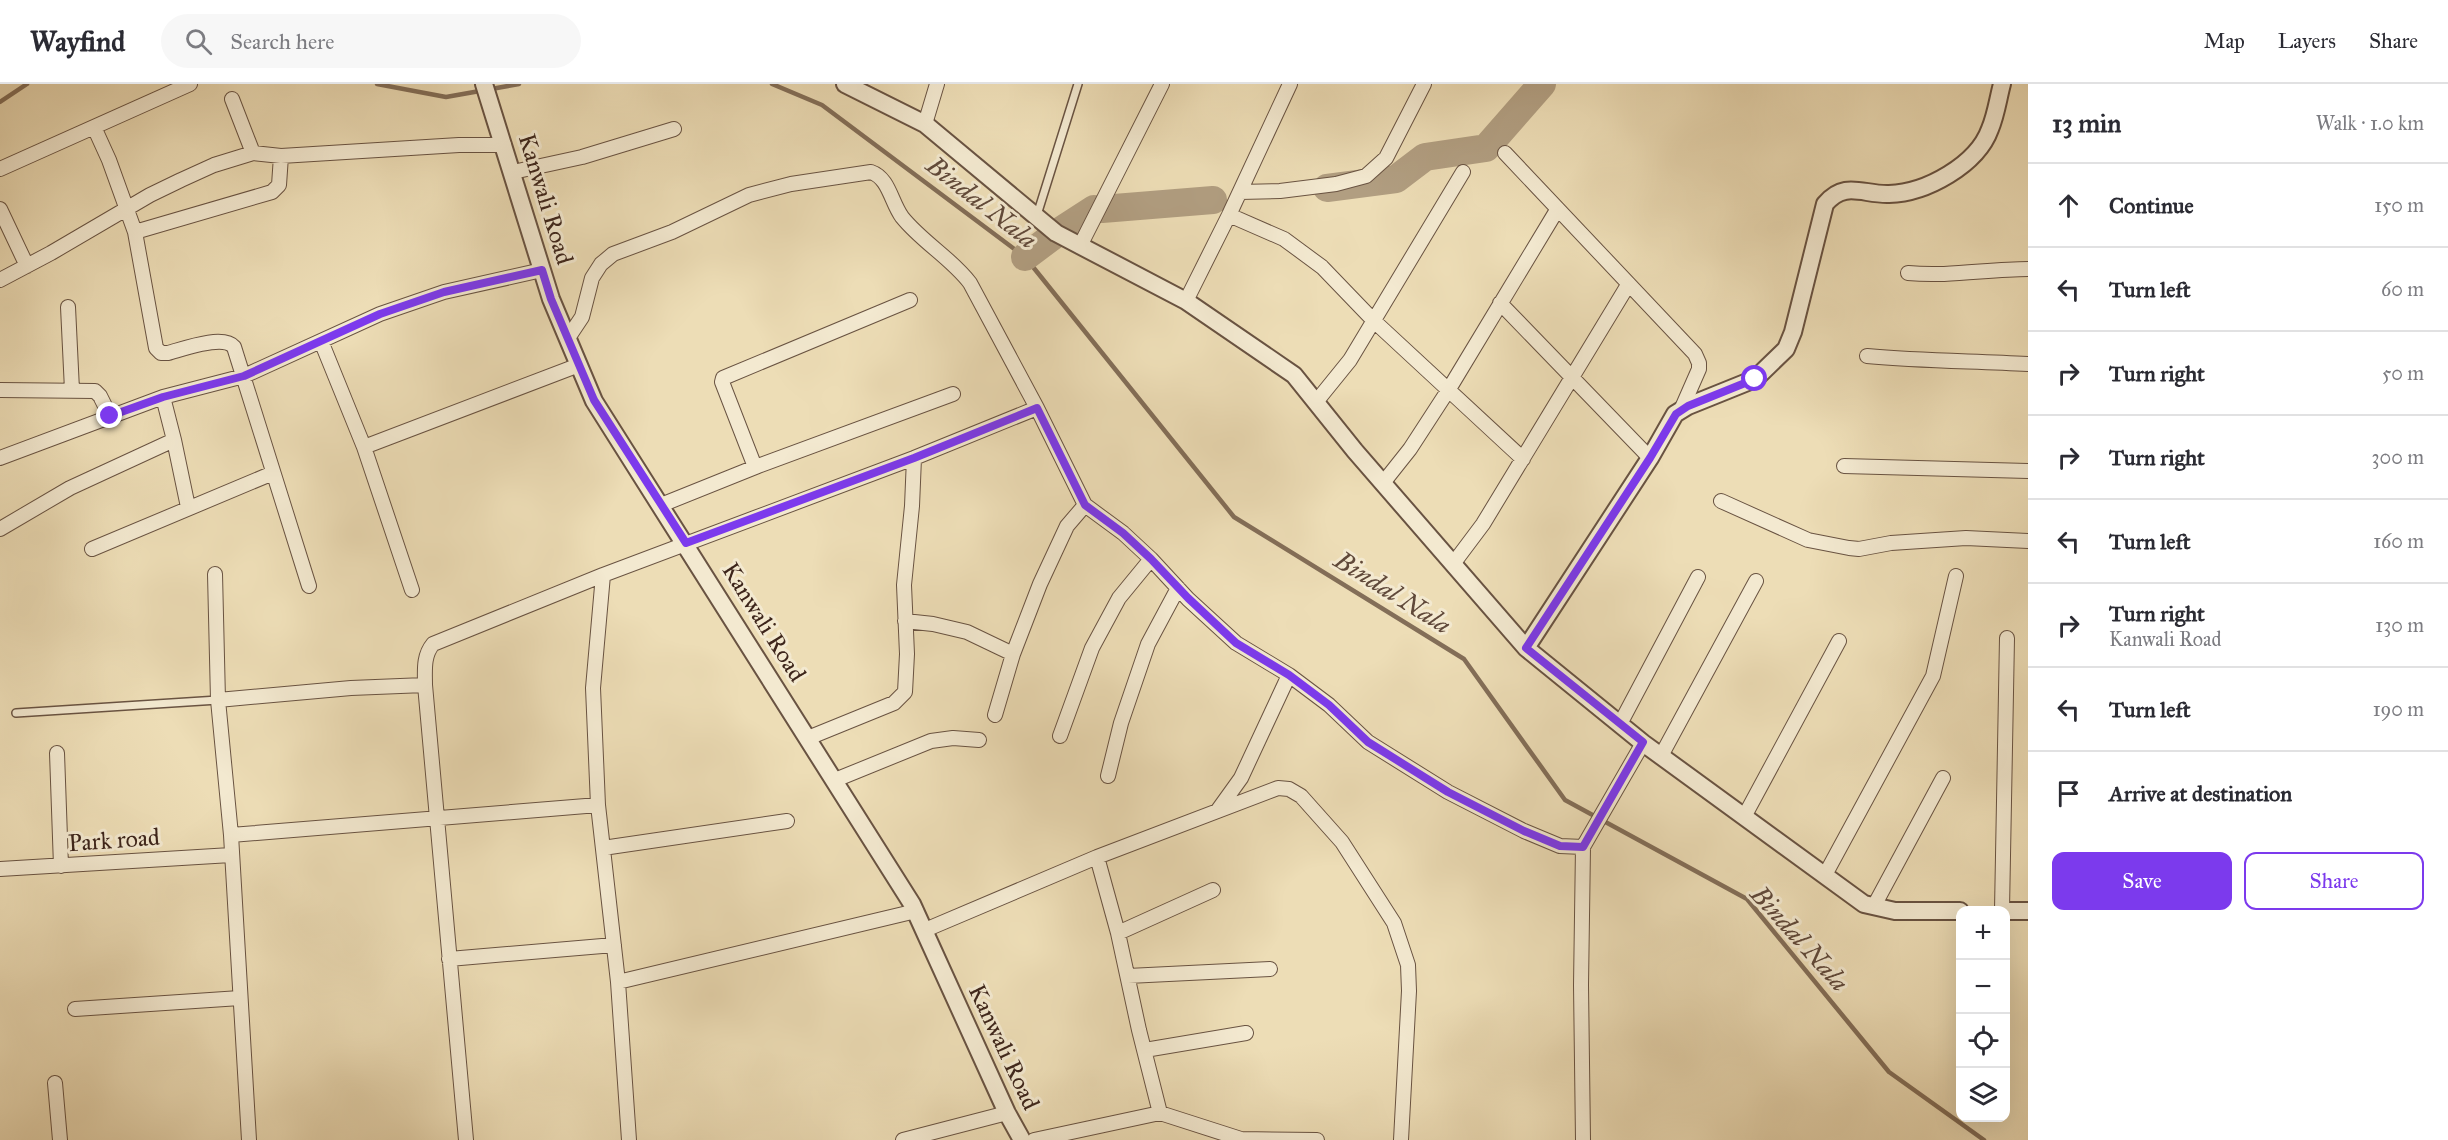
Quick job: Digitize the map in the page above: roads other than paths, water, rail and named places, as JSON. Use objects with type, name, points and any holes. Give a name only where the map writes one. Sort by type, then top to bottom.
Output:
[{"type":"street","points":[[0,169],[190,84]]},
{"type":"street","name":"Kanwali Road","points":[[484,84],[551,299],[594,400],[916,911],[1007,1113],[1022,1140]]},
{"type":"street","points":[[845,84],[925,124],[1056,233],[1185,302],[1294,375],[1383,483],[1526,648],[1661,756],[1864,904],[1894,911],[1956,911]]},
{"type":"street","points":[[925,124],[937,84]]},
{"type":"street","points":[[1080,246],[1162,84]]},
{"type":"street","points":[[1185,302],[1229,215],[1290,84]]},
{"type":"street","points":[[1240,192],[1280,191],[1336,184],[1366,176],[1386,158],[1424,84]]},
{"type":"street","points":[[1526,648],[1650,458],[1676,414],[1755,379],[1786,349],[1793,332],[1825,204],[1833,194],[1845,190],[1888,194],[1909,192],[1943,180],[1978,150],[1990,131],[2002,84]]},
{"type":"street","points":[[232,99],[253,153]]},
{"type":"street","points":[[94,127],[128,208],[135,232],[156,348],[161,353],[168,353],[218,341],[230,343],[234,347],[309,586]]},
{"type":"street","points":[[513,172],[582,157],[674,129]]},
{"type":"street","points":[[0,280],[128,208],[214,165],[253,153],[281,156],[459,145],[504,145]]},
{"type":"street","points":[[1505,153],[1695,354],[1699,369],[1681,410]]},
{"type":"street","points":[[135,232],[272,192],[279,185],[281,156]]},
{"type":"street","points":[[568,338],[582,317],[592,278],[601,264],[613,254],[672,232],[749,195],[791,184],[871,172],[879,175],[903,218],[961,271],[970,283],[1037,408],[1085,505],[1123,533],[1236,643],[1289,675],[1329,705],[1368,742],[1448,792],[1542,839],[1560,846],[1585,844]]},
{"type":"street","points":[[1316,402],[1350,360],[1463,172]]},
{"type":"street","points":[[0,209],[27,266]]},
{"type":"street","points":[[1383,483],[1410,449],[1449,389],[1557,210]]},
{"type":"street","points":[[1229,215],[1284,239],[1328,272],[1374,321],[1523,459]]},
{"type":"street","points":[[1908,273],[1934,275],[2028,269]]},
{"type":"street","points":[[0,458],[163,397],[244,376],[380,314],[444,292],[542,270]]},
{"type":"street","points":[[1453,564],[1484,524],[1628,285]]},
{"type":"street","points":[[754,467],[722,382],[723,378],[910,300]]},
{"type":"street","points":[[1500,303],[1650,458]]},
{"type":"street","points":[[69,307],[72,390]]},
{"type":"street","points":[[321,341],[364,447],[412,590]]},
{"type":"street","points":[[1867,356],[1926,362],[1976,361],[2028,364]]},
{"type":"street","points":[[364,447],[579,365]]},
{"type":"street","points":[[0,390],[95,391],[110,416]]},
{"type":"street","points":[[661,505],[754,467],[953,394]]},
{"type":"street","points":[[163,397],[189,507]]},
{"type":"street","points":[[466,1140],[425,685],[425,662],[433,644],[603,575],[914,458],[1037,408]]},
{"type":"street","points":[[0,529],[70,488],[174,440]]},
{"type":"street","points":[[808,738],[901,699],[905,692],[904,585],[914,458]]},
{"type":"street","points":[[1844,466],[2028,471]]},
{"type":"street","points":[[92,549],[273,473]]},
{"type":"street","points":[[1721,501],[1808,540],[1859,549],[1891,543],[1966,538],[2028,541]]},
{"type":"street","points":[[995,715],[1014,654],[1040,584],[1067,526],[1085,505]]},
{"type":"street","points":[[1060,736],[1092,648],[1119,598],[1151,559]]},
{"type":"street","points":[[215,574],[218,700],[231,836],[249,1140]]},
{"type":"street","points":[[603,575],[593,688],[598,805],[618,982],[629,1140]]},
{"type":"street","points":[[1825,875],[1933,676],[1956,576]]},
{"type":"street","points":[[1620,724],[1698,577]]},
{"type":"street","points":[[1661,756],[1756,581]]},
{"type":"street","points":[[1108,776],[1121,723],[1148,644],[1178,588]]},
{"type":"street","points":[[905,621],[933,624],[967,632],[1014,654]]},
{"type":"street","points":[[2004,906],[2007,638]]},
{"type":"street","points":[[1744,817],[1839,641]]},
{"type":"street","points":[[1218,810],[1241,778],[1289,675]]},
{"type":"street","points":[[218,700],[351,688],[425,685]]},
{"type":"street","points":[[835,780],[931,741],[953,738],[979,740]]},
{"type":"street","points":[[1583,1140],[1581,973],[1585,844],[1643,742]]},
{"type":"street","points":[[57,753],[61,866]]},
{"type":"street","points":[[1874,906],[1943,778]]},
{"type":"street","points":[[925,930],[1097,857],[1218,810],[1278,788],[1289,789],[1301,796],[1342,842],[1394,923],[1408,965],[1409,991],[1401,1140]]},
{"type":"street","points":[[231,836],[598,805]]},
{"type":"street","points":[[603,848],[787,821]]},
{"type":"street","name":"Park road","points":[[0,869],[231,855]]},
{"type":"street","points":[[1097,857],[1118,933],[1160,1113]]},
{"type":"street","points":[[1118,933],[1213,890]]},
{"type":"street","points":[[618,982],[916,911]]},
{"type":"street","points":[[2010,911],[2028,911]]},
{"type":"street","points":[[449,960],[614,945]]},
{"type":"street","points":[[1128,976],[1270,969]]},
{"type":"street","points":[[75,1009],[240,998]]},
{"type":"street","points":[[1145,1050],[1246,1033]]},
{"type":"street","points":[[55,1083],[60,1140]]},
{"type":"street","points":[[903,1140],[1007,1113]]},
{"type":"street","points":[[1034,1140],[1160,1113],[1241,1139],[1317,1140]]},
{"type":"lane","points":[[1036,217],[1078,84]]},
{"type":"lane","points":[[16,713],[218,700]]},
{"type":"waterway","name":"Bindal Nala","points":[[0,102],[27,84]]},
{"type":"waterway","name":"Bindal Nala","points":[[377,84],[446,97],[519,84]]},
{"type":"waterway","name":"Bindal Nala","points":[[772,84],[822,105],[1025,257],[1234,517],[1464,659],[1565,800],[1747,899],[1889,1072],[1984,1140]]},
{"type":"waterway","points":[[1327,188],[1396,179],[1425,157],[1486,148],[1542,84]]},
{"type":"waterway","points":[[1102,209],[1213,200]]},
{"type":"waterway","points":[[1060,231],[1094,209]]},
{"type":"waterway","points":[[1025,257],[1053,236]]}]
